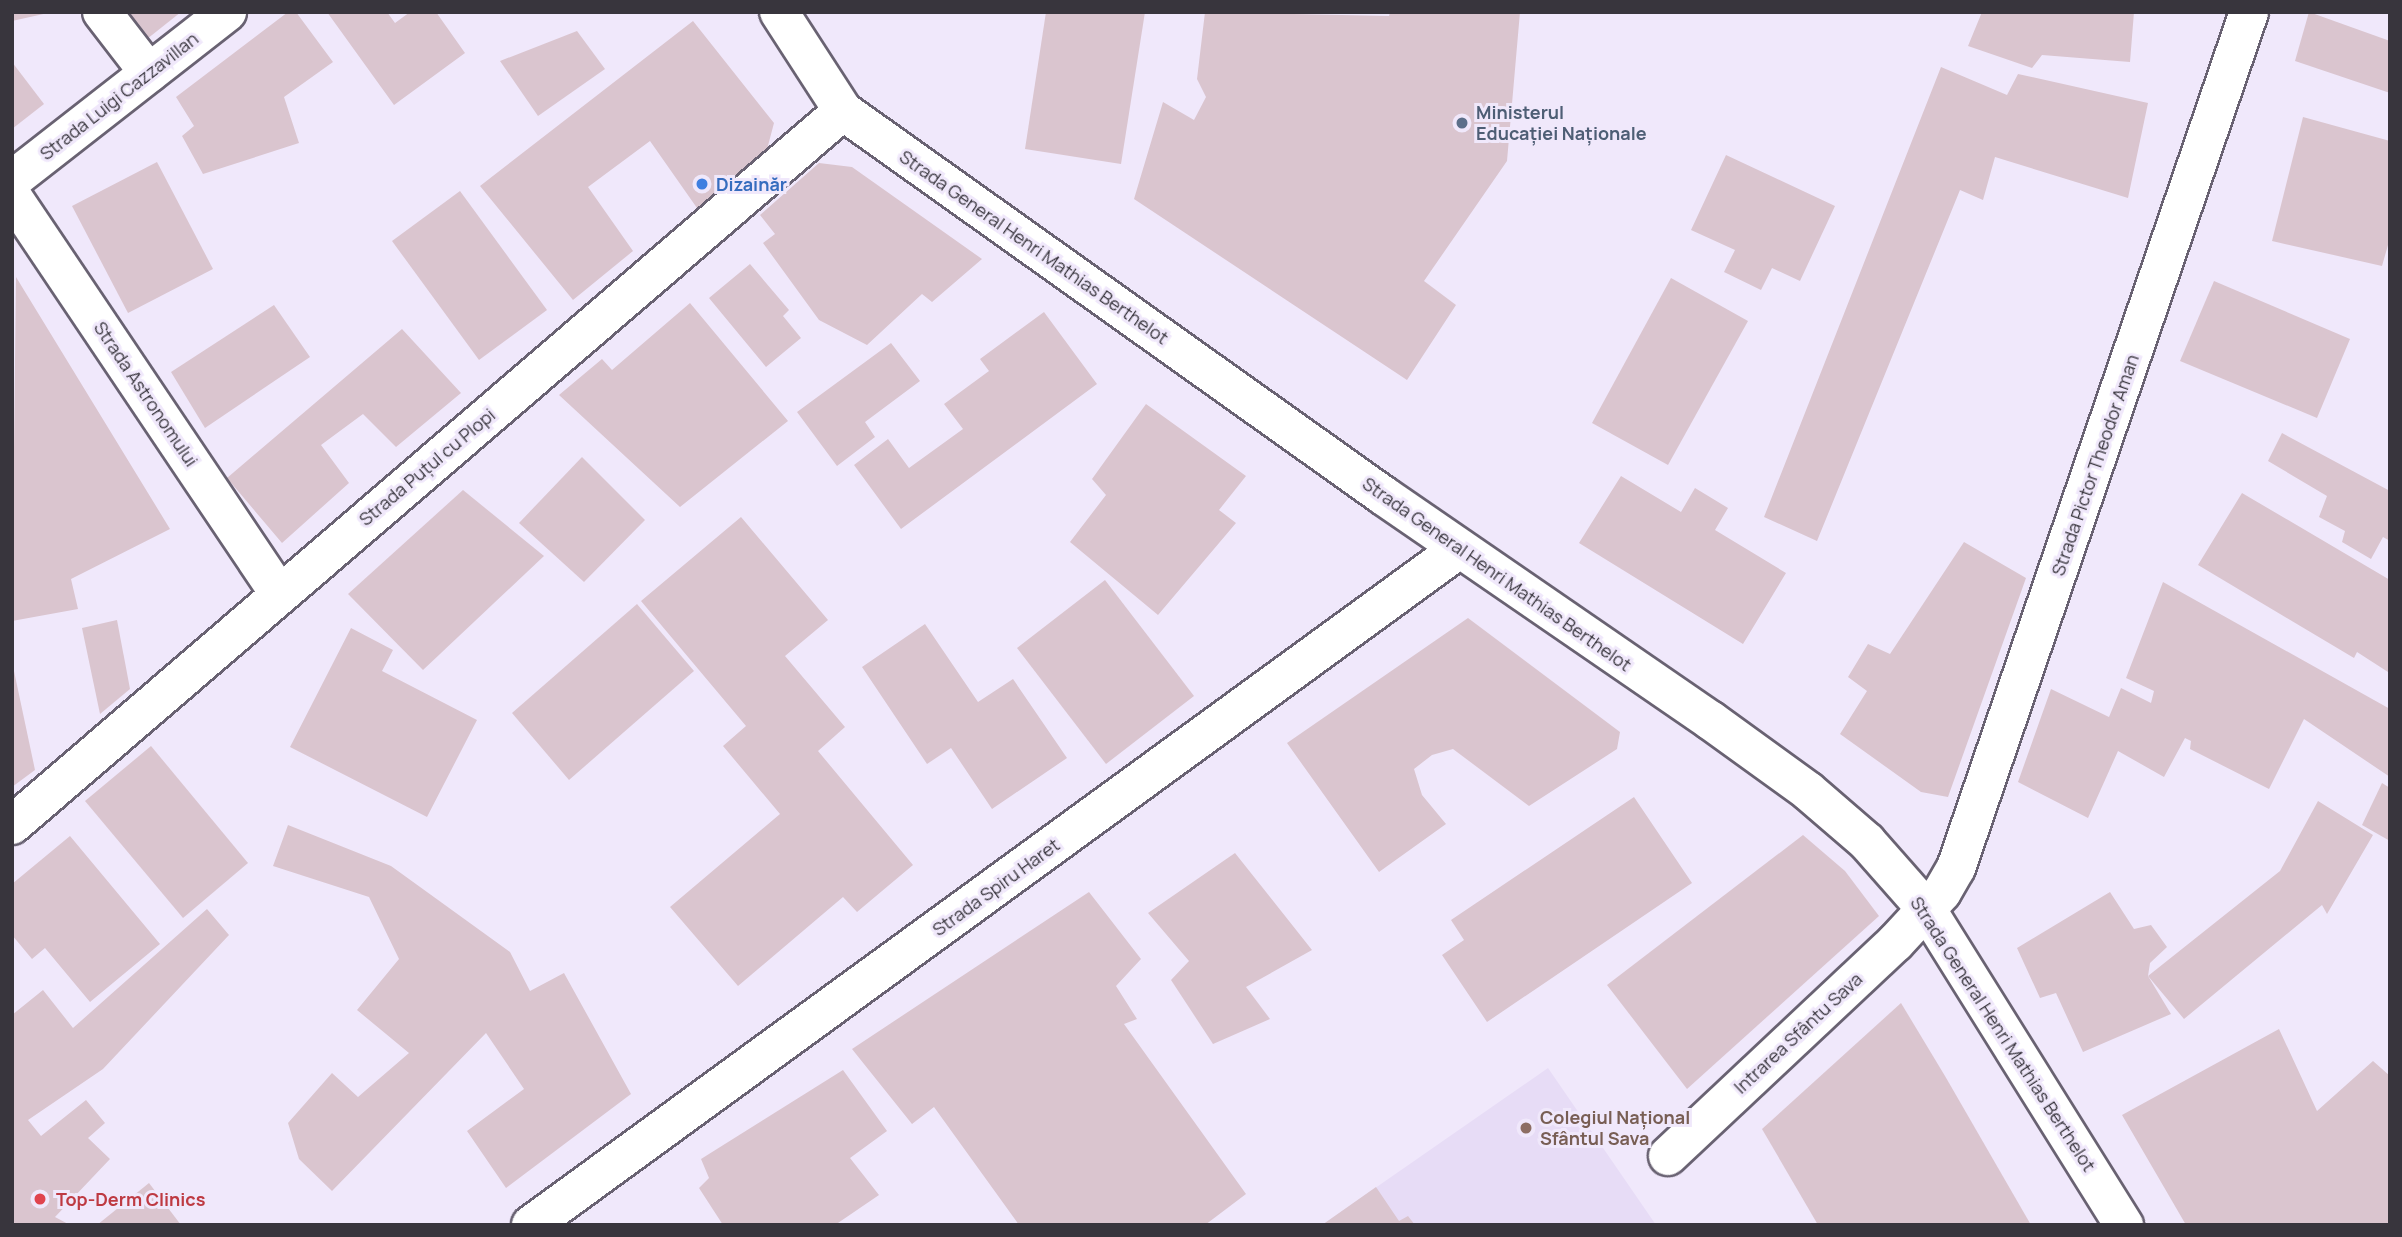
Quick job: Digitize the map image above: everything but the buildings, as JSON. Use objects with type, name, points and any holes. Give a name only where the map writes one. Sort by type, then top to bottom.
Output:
[{"type":"street","points":[[102,12],[149,73]]},
{"type":"street","name":"Strada Luigi Cazzavillan","points":[[12,180],[227,12]]},
{"type":"street","name":"Strada General Henri Mathias Berthelot","points":[[779,12],[844,111],[1459,548],[1808,791],[1867,842],[1927,910],[2124,1225]]},
{"type":"street","name":"Strada Pictor Theodor Aman","points":[[1927,910],[1963,853],[2249,12]]},
{"type":"street","name":"Strada Puțul cu Plopi","points":[[12,825],[279,593],[844,111]]},
{"type":"street","name":"Strada Astronomului","points":[[12,196],[279,593]]},
{"type":"street","name":"Strada Spiru Haret","points":[[531,1225],[1459,548]]},
{"type":"street","name":"Intrarea Sfântu Sava","points":[[1668,1156],[1927,910]]},
{"type":"shaded area","name":"Colegiul Național Sfântul Sava","points":[[1548,1068],[1656,1225],[1322,1225]]},
{"type":"place","name":"Ministerul Educației Naționale","points":[[1462,123]]},
{"type":"place","name":"Dizainăr","points":[[702,184]]},
{"type":"place","name":"Colegiul Național Sfântul Sava","points":[[1526,1128]]},
{"type":"place","name":"Top-Derm Clinics","points":[[40,1199]]}]
